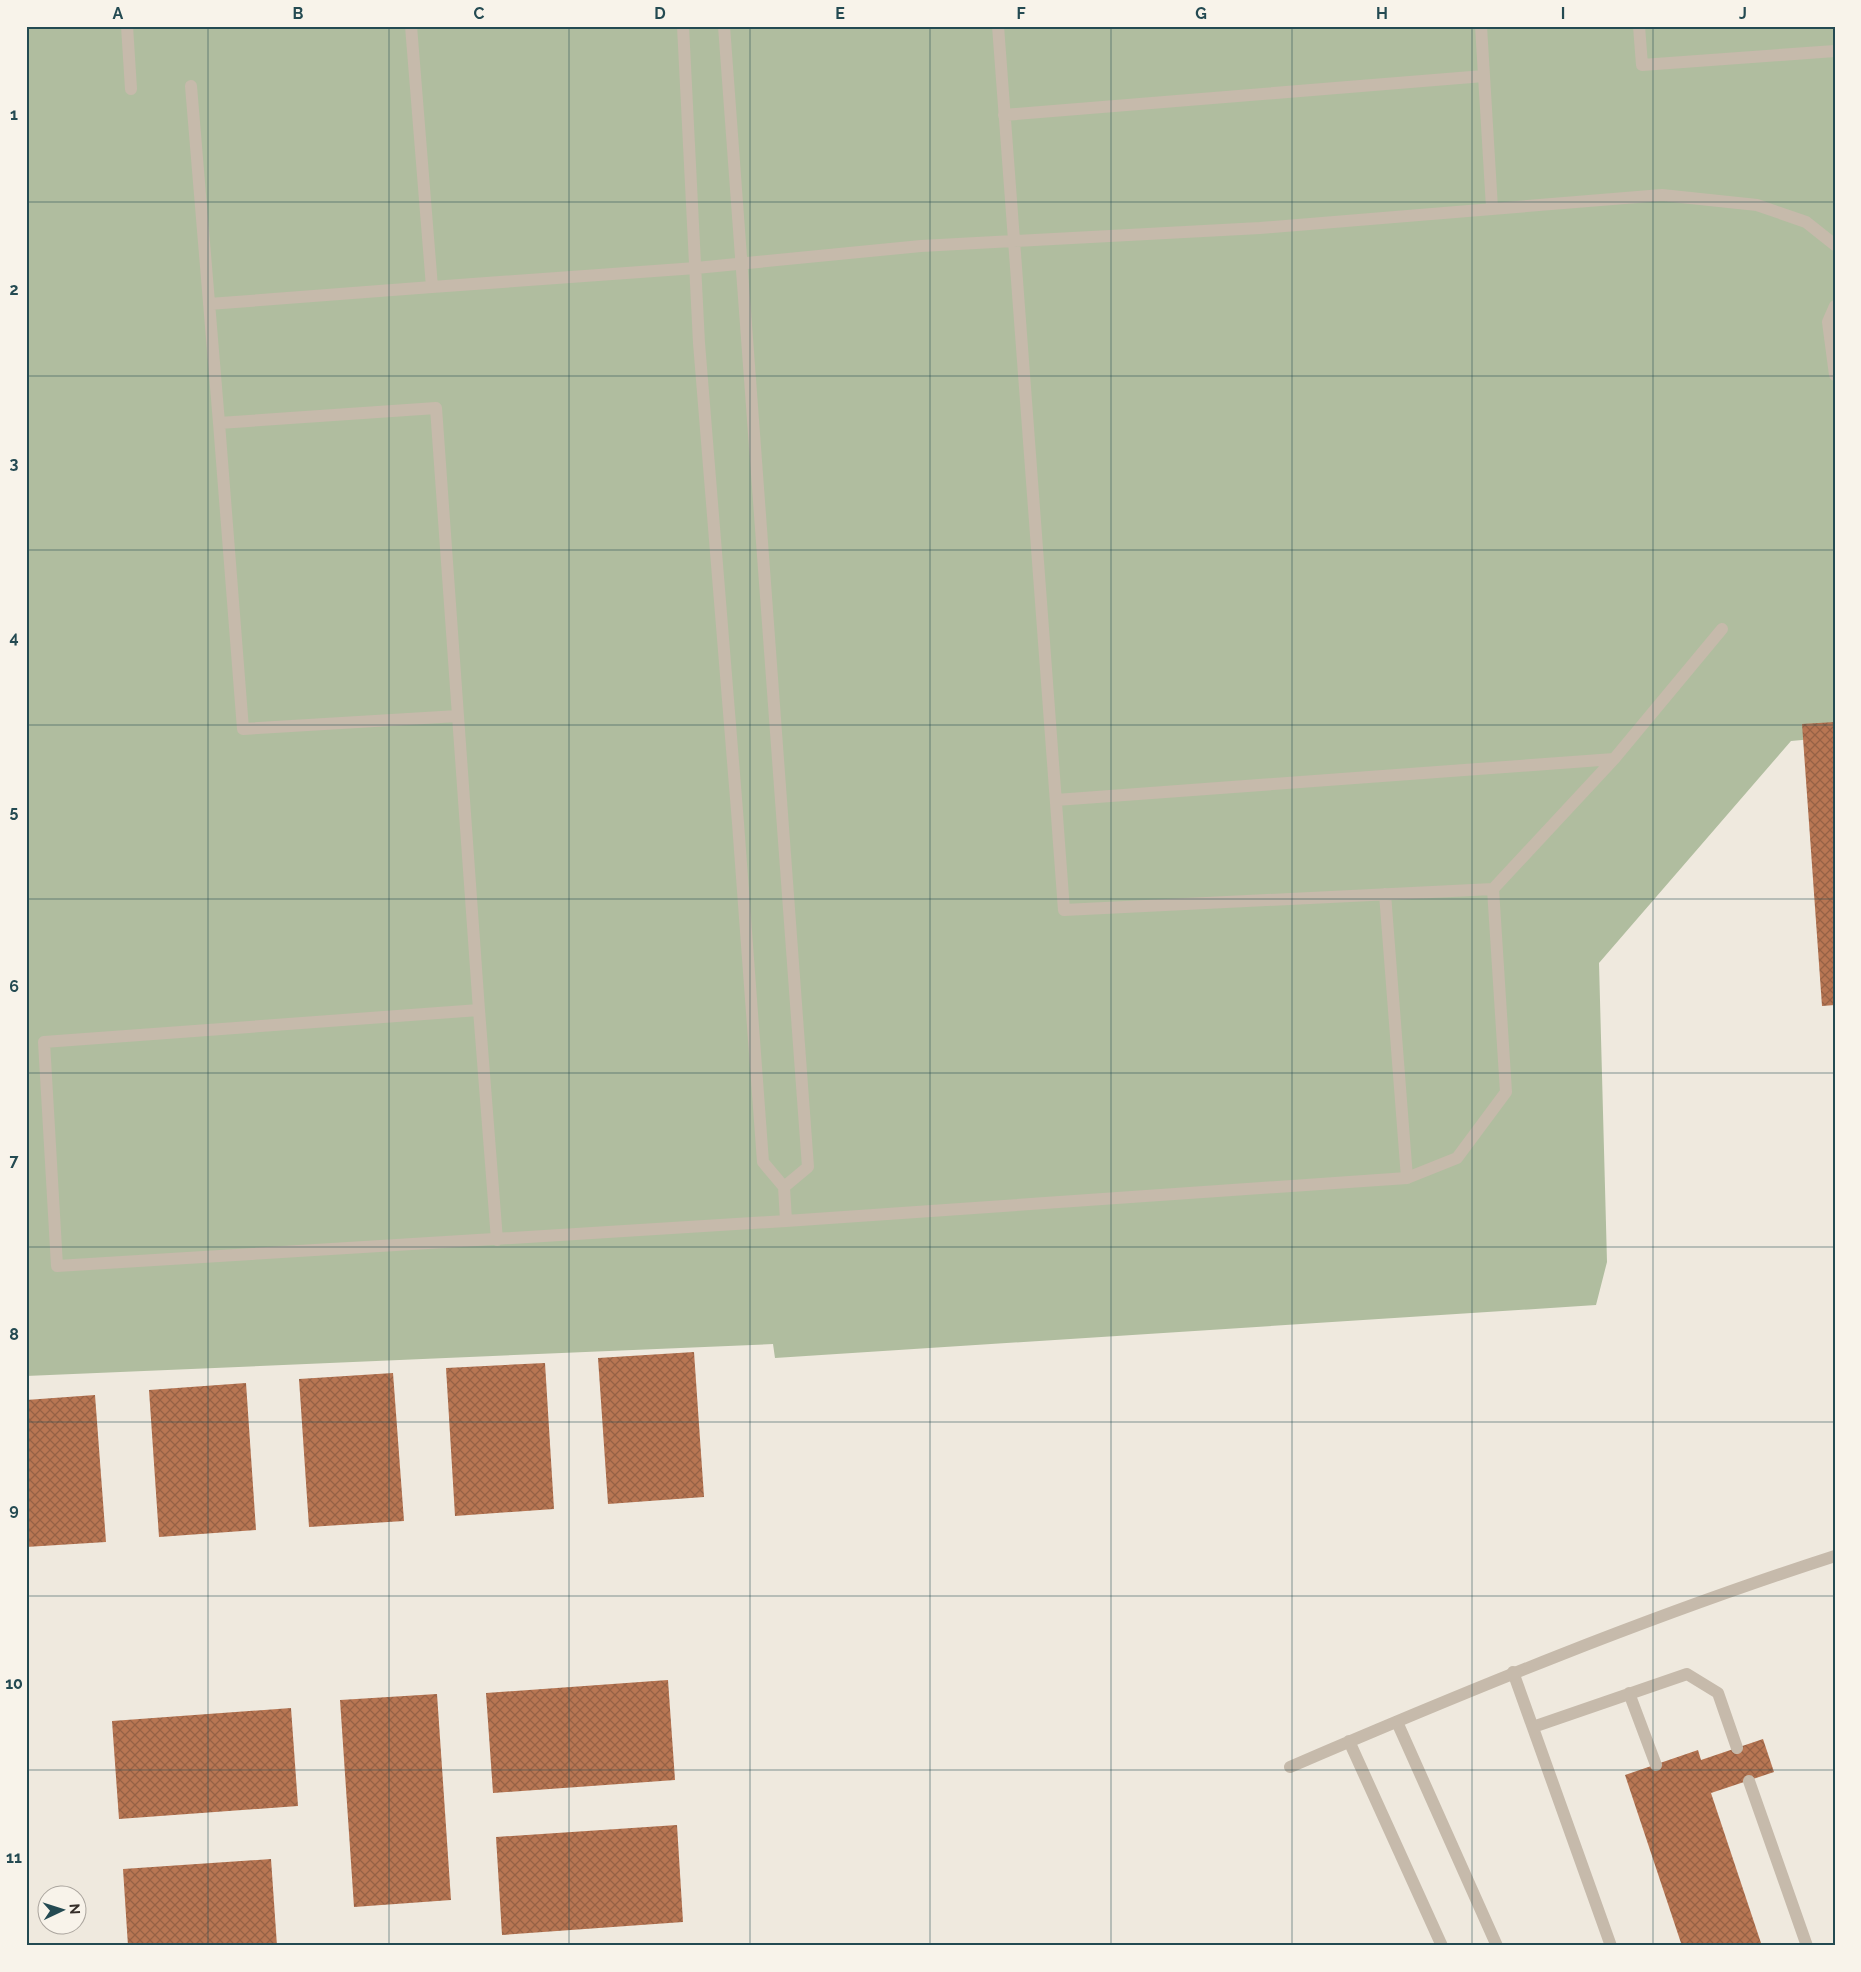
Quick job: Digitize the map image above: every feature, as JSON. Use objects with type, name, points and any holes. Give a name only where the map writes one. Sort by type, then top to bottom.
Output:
[{"type":"street","points":[[127,26],[131,89]]},
{"type":"street","points":[[411,26],[432,287]]},
{"type":"street","points":[[683,26],[699,343],[738,813],[763,1162],[784,1188],[786,1221]]},
{"type":"street","points":[[724,26],[808,1167],[784,1188]]},
{"type":"street","points":[[998,26],[1064,910],[1493,889],[1614,758],[1722,629]]},
{"type":"street","points":[[1481,26],[1492,208]]},
{"type":"street","points":[[1639,26],[1642,65],[1835,51]]},
{"type":"street","points":[[1004,115],[1484,76]]},
{"type":"street","points":[[191,86],[243,728],[458,716]]},
{"type":"street","points":[[208,304],[696,268],[921,246],[1260,228],[1492,208],[1671,196],[1757,205],[1806,222],[1835,244]]},
{"type":"street","points":[[1835,306],[1828,322],[1835,375]]},
{"type":"street","points":[[219,423],[436,408],[496,1240]]},
{"type":"street","points":[[1056,800],[1614,758]]},
{"type":"street","points":[[479,1010],[44,1042],[57,1266],[496,1240],[1407,1178],[1457,1158],[1506,1092],[1493,889]]},
{"type":"street","points":[[1385,894],[1407,1178]]},
{"type":"street","points":[[1290,1767],[1513,1672],[1770,1577],[1835,1556]]},
{"type":"street","points":[[1513,1672],[1611,1946]]},
{"type":"street","points":[[1533,1727],[1687,1674],[1718,1693],[1737,1748]]},
{"type":"street","points":[[1629,1693],[1656,1765]]},
{"type":"street","points":[[1397,1722],[1496,1946]]},
{"type":"street","points":[[1349,1742],[1442,1946]]},
{"type":"street","points":[[1748,1780],[1806,1946]]},
{"type":"green space","points":[[26,26],[1835,26],[1835,737],[1791,741],[1599,963],[1607,1262],[1596,1305],[775,1358],[773,1344],[26,1376]]},
{"type":"building","points":[[1835,722],[1835,1005],[1822,1006],[1802,724]]},
{"type":"building","points":[[694,1352],[704,1497],[608,1504],[598,1358]]},
{"type":"building","points":[[545,1363],[554,1509],[455,1516],[446,1368]]},
{"type":"building","points":[[393,1373],[404,1521],[309,1527],[299,1379]]},
{"type":"building","points":[[246,1383],[256,1530],[159,1537],[149,1390]]},
{"type":"building","points":[[95,1395],[106,1542],[26,1547],[26,1400]]},
{"type":"building","points":[[668,1680],[675,1780],[493,1793],[486,1693]]},
{"type":"building","points":[[437,1694],[451,1900],[354,1907],[340,1700]]},
{"type":"building","points":[[291,1708],[298,1806],[119,1819],[112,1721]]},
{"type":"building","points":[[1763,1739],[1774,1772],[1711,1793],[1762,1946],[1682,1946],[1625,1775],[1698,1750],[1701,1760]]},
{"type":"building","points":[[677,1825],[683,1922],[502,1935],[496,1837]]},
{"type":"building","points":[[271,1859],[277,1946],[128,1946],[123,1869]]}]
